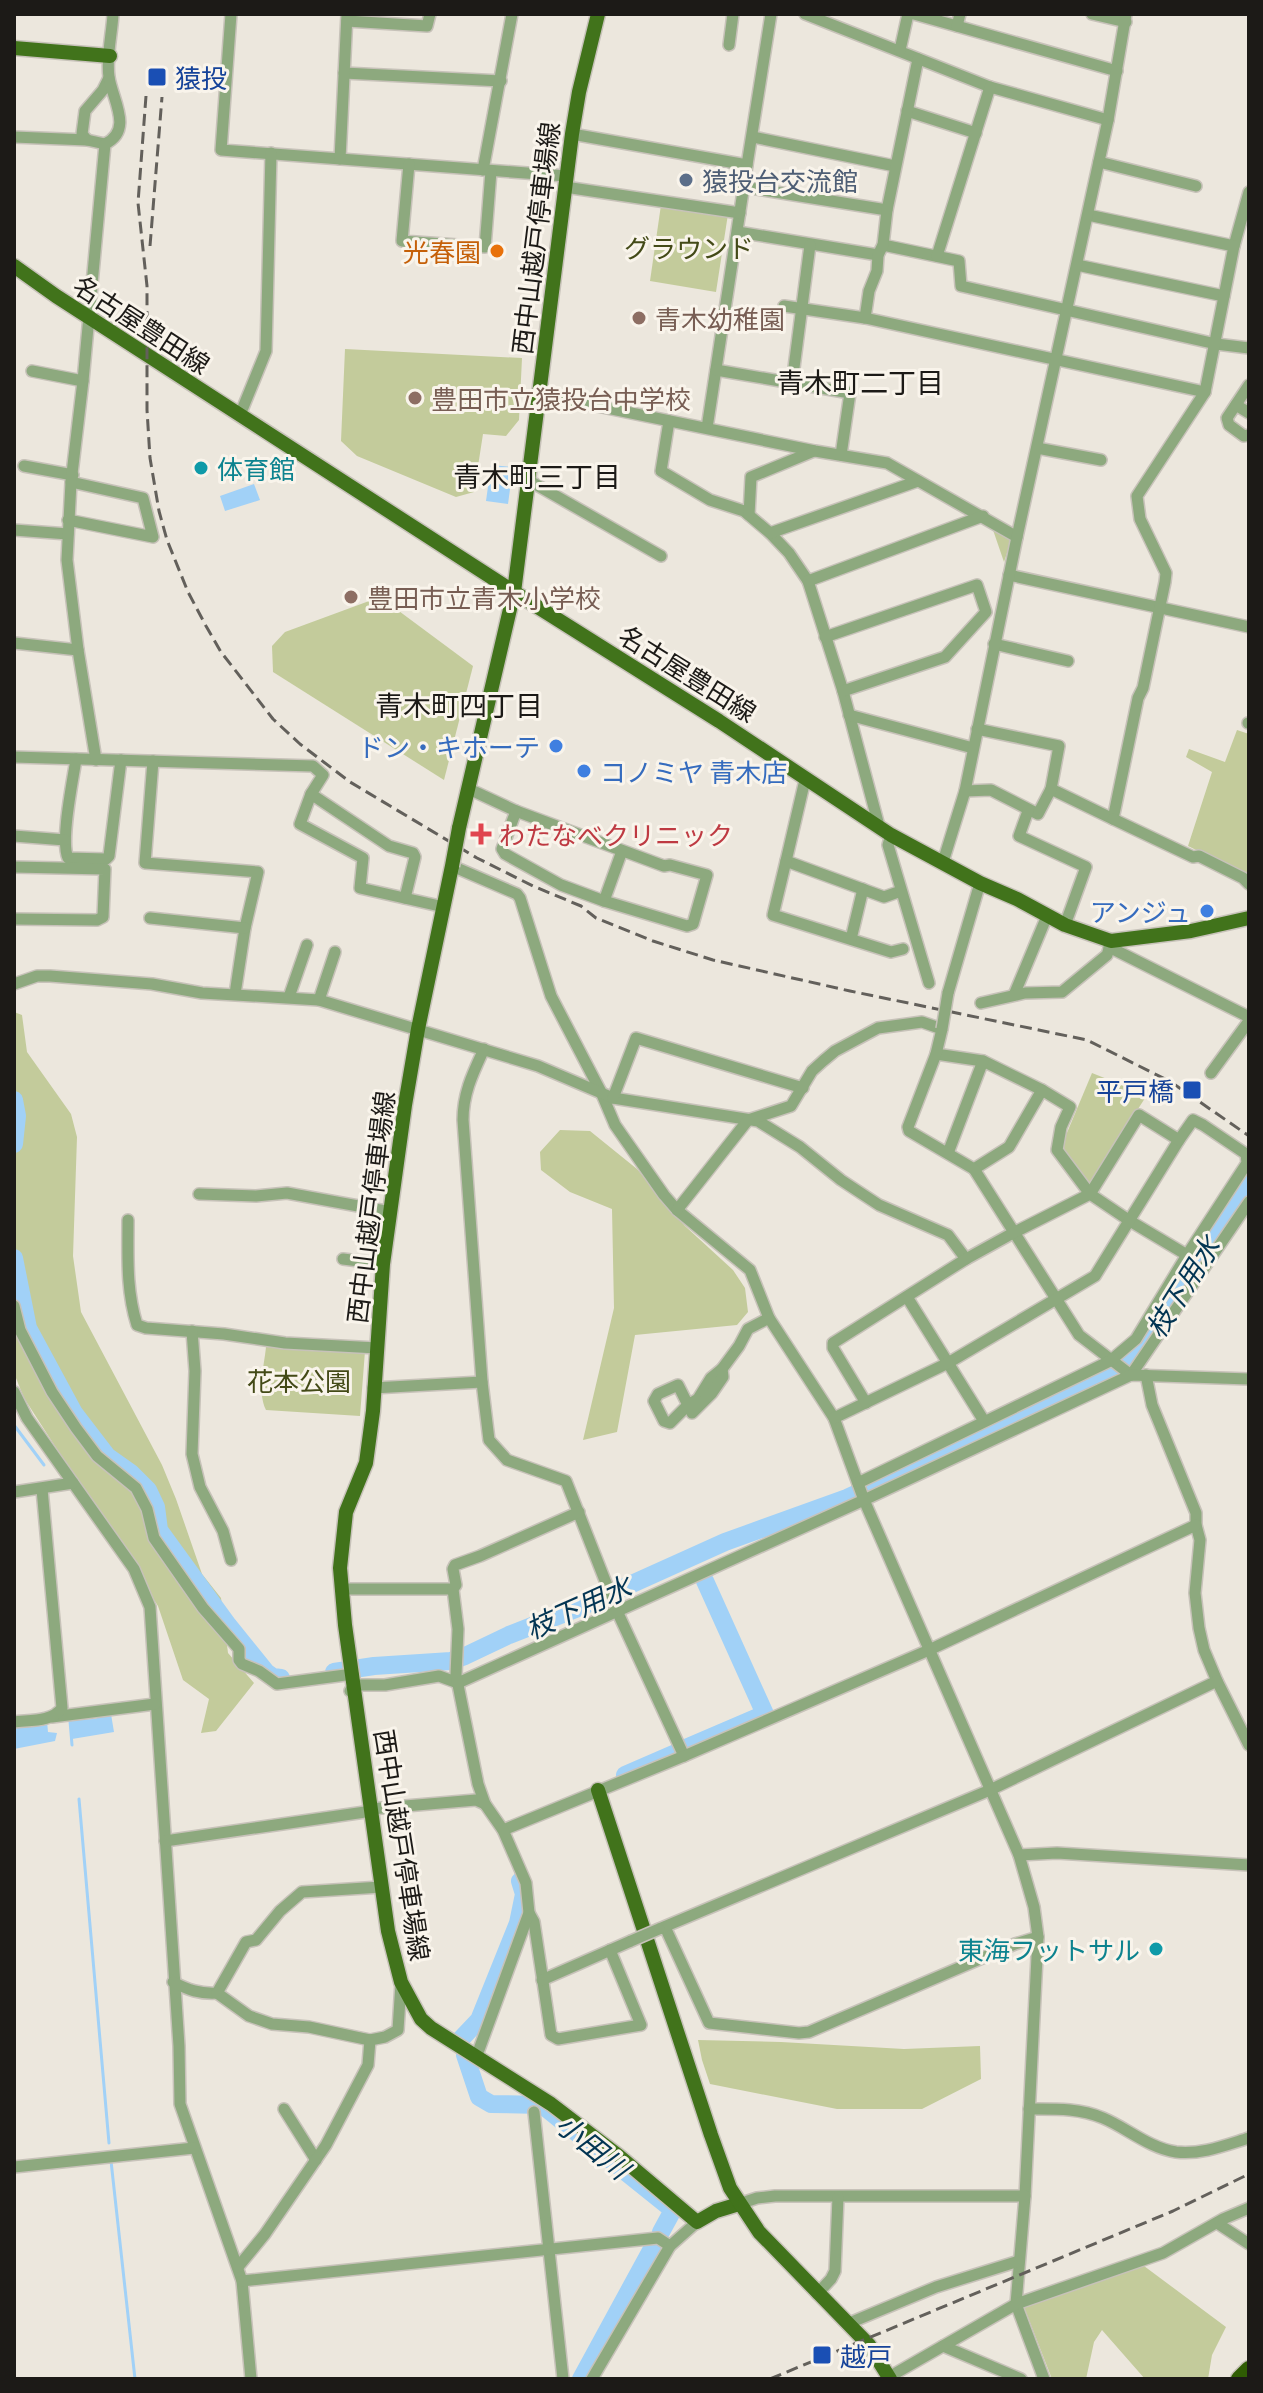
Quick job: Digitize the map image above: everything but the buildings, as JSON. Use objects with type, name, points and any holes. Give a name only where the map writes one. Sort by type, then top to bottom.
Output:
[{"type":"highway","points":[[1239,2379],[1249,2369]]},
{"type":"main road","name":"西中山越戸停車場線","points":[[598,14],[572,134],[514,592],[459,828],[418,1029],[383,1264],[373,1411],[366,1463],[346,1512],[340,1568],[351,1679],[388,1931],[401,1982],[421,2019],[536,2093],[589,2132],[697,2222]]},
{"type":"main road","points":[[14,48],[110,56]]},
{"type":"main road","name":"名古屋豊田線","points":[[14,266],[88,317],[745,738],[805,780],[885,831],[980,883],[1110,944],[1249,918]]},
{"type":"main road","points":[[598,1790],[730,2188],[759,2232],[869,2345],[889,2378]]},
{"type":"main road","points":[[697,2222],[716,2211],[739,2204]]},
{"type":"street","points":[[14,137],[87,140],[105,144],[111,141],[119,129],[119,106],[109,78],[113,14]]},
{"type":"street","points":[[231,14],[221,150],[487,170],[740,213]]},
{"type":"street","points":[[340,159],[347,17],[427,26],[430,14]]},
{"type":"street","points":[[409,164],[402,241],[485,247],[487,170],[512,14]]},
{"type":"street","points":[[729,45],[733,14]]},
{"type":"street","points":[[707,428],[771,14]]},
{"type":"street","points":[[805,14],[990,87],[1108,120]]},
{"type":"street","points":[[900,50],[911,14],[959,20],[1117,71]]},
{"type":"street","points":[[943,862],[965,791],[1117,71],[1126,18],[1092,14]]},
{"type":"street","points":[[865,318],[918,59]]},
{"type":"street","points":[[344,73],[501,81]]},
{"type":"street","points":[[87,140],[82,134],[87,108],[109,78]]},
{"type":"street","points":[[937,256],[990,87]]},
{"type":"street","points":[[87,108],[101,104],[119,106]]},
{"type":"street","points":[[907,111],[976,133]]},
{"type":"street","points":[[572,134],[747,165]]},
{"type":"street","points":[[753,137],[895,166]]},
{"type":"street","points":[[96,760],[67,560],[68,520],[105,144]]},
{"type":"street","points":[[240,415],[266,351],[271,153]]},
{"type":"street","points":[[1099,162],[1196,186]]},
{"type":"street","points":[[744,187],[887,210]]},
{"type":"street","points":[[1113,819],[1166,573],[1140,519],[1137,496],[1205,392],[1234,246],[1249,192]]},
{"type":"street","points":[[1088,215],[1234,246]]},
{"type":"street","points":[[738,232],[810,245],[937,256],[959,261],[961,286],[1067,312],[1216,344],[1249,348]]},
{"type":"street","points":[[792,383],[810,245]]},
{"type":"street","points":[[1077,265],[1224,296]]},
{"type":"street","points":[[784,306],[865,318],[1205,392]]},
{"type":"street","points":[[716,370],[850,393],[841,455]]},
{"type":"street","points":[[32,371],[83,381]]},
{"type":"street","points":[[1249,385],[1227,418],[1229,425],[1244,436],[1249,435]]},
{"type":"street","points":[[539,394],[887,463],[1017,537]]},
{"type":"street","points":[[1236,405],[1249,413]]},
{"type":"street","points":[[669,421],[661,471],[710,500],[744,511],[789,553],[808,581],[929,983]]},
{"type":"street","points":[[1037,448],[1101,460]]},
{"type":"street","points":[[749,515],[751,477],[815,451]]},
{"type":"street","points":[[24,466],[143,498],[153,537],[68,520]]},
{"type":"street","points":[[528,480],[661,556]]},
{"type":"street","points":[[770,533],[918,481]]},
{"type":"street","points":[[808,581],[983,516]]},
{"type":"street","points":[[14,530],[68,534]]},
{"type":"street","points":[[1009,575],[1249,627]]},
{"type":"street","points":[[825,637],[977,585],[986,612]]},
{"type":"street","points":[[986,612],[1000,617]]},
{"type":"street","points":[[843,691],[945,657],[986,612]]},
{"type":"street","points":[[14,643],[78,650]]},
{"type":"street","points":[[994,644],[1068,661]]},
{"type":"street","points":[[849,715],[973,748]]},
{"type":"street","points":[[965,791],[991,790],[1038,814],[1051,789],[1059,746],[977,729]]},
{"type":"street","points":[[14,757],[313,766],[323,775],[311,794],[300,824],[363,858],[360,888],[444,907]]},
{"type":"street","points":[[76,759],[65,840],[68,858],[106,859],[109,856],[121,760]]},
{"type":"street","points":[[153,761],[145,863],[258,872],[245,928],[235,994]]},
{"type":"street","points":[[805,780],[773,915],[891,952],[903,949]]},
{"type":"street","points":[[469,789],[516,811],[622,851],[664,866],[707,875],[693,924],[687,926],[561,885],[505,854],[502,849],[516,811]]},
{"type":"street","points":[[1051,789],[1193,857],[1199,856],[1249,884]]},
{"type":"street","points":[[311,794],[389,846],[413,853],[415,857],[405,898]]},
{"type":"street","points":[[1028,811],[1019,836],[1086,867],[1065,925]]},
{"type":"street","points":[[14,836],[65,840]]},
{"type":"street","points":[[604,901],[622,851]]},
{"type":"street","points":[[786,861],[884,897],[901,891]]},
{"type":"street","points":[[452,866],[520,898],[551,996],[607,1095],[615,1125],[677,1210],[750,1270],[769,1318],[834,1418],[864,1498],[1019,1855],[1034,1907],[1038,1937],[1025,2196],[1016,2304],[1044,2379]]},
{"type":"street","points":[[14,867],[105,869],[103,917],[97,920],[14,919]]},
{"type":"street","points":[[980,883],[948,993],[936,1054],[909,1131],[974,1169],[1079,1335],[1128,1374]]},
{"type":"street","points":[[851,939],[863,889]]},
{"type":"street","points":[[1014,995],[1047,916]]},
{"type":"street","points":[[150,918],[245,928]]},
{"type":"street","points":[[981,1003],[1025,993],[1062,992],[1107,955],[1110,944],[1249,1019],[1211,1073]]},
{"type":"street","points":[[289,997],[307,945]]},
{"type":"street","points":[[319,1000],[335,952]]},
{"type":"street","points":[[14,984],[37,976],[50,976],[118,980],[202,993],[319,1000],[538,1066],[607,1095],[758,1121],[879,1205],[948,1235],[966,1259]]},
{"type":"street","points":[[677,1210],[748,1120],[791,1106],[812,1071],[835,1051],[878,1028],[922,1022],[942,1029]]},
{"type":"street","points":[[607,1095],[636,1038],[803,1088]]},
{"type":"street","points":[[484,1049],[467,1084],[463,1120],[489,1440],[507,1460],[566,1481],[608,1589],[684,1756]]},
{"type":"street","points":[[936,1054],[983,1061],[1070,1107],[1061,1127],[1057,1150],[1090,1194],[1187,1255]]},
{"type":"street","points":[[948,1153],[983,1061]]},
{"type":"street","points":[[974,1169],[1009,1147],[1042,1090]]},
{"type":"street","points":[[866,1403],[832,1346],[966,1259],[1090,1194],[1139,1115],[1179,1140]]},
{"type":"street","points":[[834,1418],[948,1363],[1095,1276],[1193,1120],[1246,1154],[1247,1160],[1132,1344],[1110,1361],[858,1483]]},
{"type":"street","points":[[199,1194],[256,1196],[287,1193],[391,1212]]},
{"type":"street","points":[[1128,1374],[1249,1202]]},
{"type":"street","points":[[128,1220],[128,1286],[137,1325],[285,1343],[377,1348]]},
{"type":"street","points":[[343,1259],[383,1264]]},
{"type":"street","points":[[907,1297],[984,1421]]},
{"type":"street","points":[[14,1306],[20,1330],[52,1392],[97,1456],[136,1488],[147,1509],[154,1538],[203,1608],[239,1649],[242,1664],[277,1684],[351,1679],[385,1685],[439,1676],[458,1683],[616,1606],[864,1498],[1128,1374],[1249,1379]]},
{"type":"street","points":[[690,1409],[711,1378],[739,1346],[748,1329],[769,1318]]},
{"type":"street","points":[[192,1331],[195,1371],[192,1454],[200,1487],[223,1531],[231,1560]]},
{"type":"street","points":[[1146,1375],[1152,1405],[1196,1513],[1200,1540],[1195,1593],[1204,1650],[1249,1745]]},
{"type":"street","points":[[373,1388],[482,1382]]},
{"type":"street","points":[[14,1392],[27,1418],[134,1569],[146,1596],[152,1627],[179,2046],[180,2104],[242,2281],[251,2379]]},
{"type":"street","points":[[14,1492],[73,1483]]},
{"type":"street","points":[[42,1489],[62,1706],[60,1713],[52,1717]]},
{"type":"street","points":[[579,1512],[455,1565],[456,1667],[469,1746],[485,1804],[503,1830],[526,1883],[551,2035],[558,2039],[641,2025],[610,1950]]},
{"type":"street","points":[[503,1830],[929,1650],[1196,1525]]},
{"type":"street","points":[[343,1589],[453,1589]]},
{"type":"street","points":[[542,1980],[990,1790],[1217,1681]]},
{"type":"street","points":[[14,1722],[155,1704]]},
{"type":"street","points":[[165,1841],[370,1809],[476,1800],[485,1804]]},
{"type":"street","points":[[1019,1855],[1057,1853],[1249,1865]]},
{"type":"street","points":[[217,1993],[246,1942],[256,1940],[280,1911],[302,1892],[381,1887]]},
{"type":"street","points":[[477,2055],[529,1913]]},
{"type":"street","points":[[662,1928],[709,2023],[799,2033],[809,2032],[1038,1937]]},
{"type":"street","points":[[173,1982],[187,1990],[217,1993],[249,2016],[272,2024],[309,2027],[370,2040],[398,2030],[401,1982]]},
{"type":"street","points":[[238,2267],[316,2160],[368,2065],[370,2040]]},
{"type":"street","points":[[284,2109],[316,2160]]},
{"type":"street","points":[[1029,2109],[1089,2113],[1160,2148],[1174,2151],[1213,2149],[1249,2138]]},
{"type":"street","points":[[534,2112],[563,2379]]},
{"type":"street","points":[[14,2167],[194,2148]]},
{"type":"street","points":[[739,2204],[775,2196],[1025,2196]]},
{"type":"street","points":[[817,2294],[835,2271],[838,2197]]},
{"type":"street","points":[[889,2378],[1016,2304],[1163,2253],[1249,2208]]},
{"type":"street","points":[[592,2379],[670,2246],[697,2222]]},
{"type":"street","points":[[1217,2223],[1249,2244]]},
{"type":"street","points":[[242,2281],[658,2238],[670,2246]]},
{"type":"street","points":[[847,2324],[936,2287],[1019,2261]]},
{"type":"street","points":[[943,2346],[1021,2379]]},
{"type":"green space","name":"グラウンド","points":[[661,205],[728,214],[716,292],[650,281]]},
{"type":"green space","points":[[345,349],[522,358],[519,420],[506,436],[483,434],[474,492],[456,497],[357,456],[341,441]]},
{"type":"green space","points":[[992,527],[1012,538],[1004,562]]},
{"type":"green space","points":[[380,597],[473,666],[444,780],[273,672],[272,646],[285,632]]},
{"type":"green space","points":[[1237,730],[1249,734],[1249,887],[1243,873],[1188,846],[1212,772],[1186,757],[1189,749],[1225,762]]},
{"type":"green space","points":[[14,1012],[22,1015],[27,1052],[71,1114],[77,1137],[73,1256],[81,1312],[162,1465],[202,1574],[221,1598],[228,1653],[254,1683],[216,1731],[201,1733],[209,1699],[183,1680],[158,1606],[24,1398],[14,1373]]},
{"type":"green space","points":[[1092,1073],[1147,1095],[1089,1185],[1061,1147]]},
{"type":"green space","points":[[560,1130],[590,1131],[637,1169],[685,1226],[733,1270],[745,1288],[748,1312],[737,1325],[635,1335],[617,1432],[583,1440],[614,1308],[612,1209],[570,1192],[541,1170],[540,1152]]},
{"type":"green space","name":"花本公園","points":[[266,1347],[365,1351],[360,1416],[266,1410],[262,1387]]},
{"type":"green space","points":[[698,2040],[904,2049],[980,2046],[981,2079],[922,2109],[837,2109],[710,2084]]},
{"type":"green space","points":[[1144,2266],[1226,2327],[1212,2355],[1208,2379],[1145,2379],[1102,2330],[1094,2342],[1086,2379],[1052,2379],[1024,2307]]},
{"type":"water","points":[[491,465],[513,467],[508,504],[486,501]]},
{"type":"water","points":[[254,484],[260,500],[225,511],[220,496]]},
{"type":"water","points":[[111,1714],[114,1732],[72,1739],[69,1720],[94,1719]]},
{"type":"water","points":[[47,1721],[48,1732],[57,1733],[55,1741],[14,1749],[14,1724]]},
{"type":"waterway","name":"枝下用水","points":[[14,1100],[17,1116],[14,1144]]},
{"type":"waterway","name":"枝下用水","points":[[334,1672],[451,1661],[465,1656],[725,1542],[847,1498],[1103,1379],[1143,1349],[1249,1182]]},
{"type":"waterway","name":"枝下用水","points":[[14,1258],[28,1328],[74,1413],[107,1456],[148,1490],[156,1507],[159,1530],[266,1672],[281,1678]]},
{"type":"waterway","points":[[14,1425],[44,1465]]},
{"type":"waterway","name":"小田川","points":[[688,1747],[765,1714],[705,1581]]},
{"type":"waterway","points":[[70,1721],[72,1745]]},
{"type":"waterway","name":"小田川","points":[[625,1775],[678,1752]]},
{"type":"waterway","points":[[79,1799],[109,2143]]},
{"type":"waterway","name":"小田川","points":[[460,2040],[479,2020],[518,1923],[524,1894],[520,1881]]},
{"type":"waterway","name":"小田川","points":[[465,2055],[479,2097],[491,2104],[542,2105],[673,2210],[661,2232]]},
{"type":"waterway","points":[[111,2161],[135,2379]]},
{"type":"waterway","name":"小田川","points":[[581,2379],[654,2245]]},
{"type":"railway","points":[[146,96],[138,203],[147,286],[150,458],[159,511],[188,592],[206,626],[221,652],[273,719],[350,782],[477,858],[581,906],[596,918],[713,960],[1087,1040],[1171,1082],[1249,1136]]},
{"type":"railway","points":[[150,246],[162,97]]},
{"type":"railway","points":[[770,2379],[1173,2211],[1249,2174]]},
{"type":"place","name":"猿投","points":[[157,77]]},
{"type":"place","name":"猿投台交流館","points":[[686,180]]},
{"type":"place","name":"光春園","points":[[497,251]]},
{"type":"place","name":"青木幼稚園","points":[[639,318]]},
{"type":"place","name":"豊田市立猿投台中学校","points":[[415,398]]},
{"type":"place","name":"体育館","points":[[201,468]]},
{"type":"place","name":"豊田市立青木小学校","points":[[351,597]]},
{"type":"place","name":"ドン・キホーテ","points":[[556,746]]},
{"type":"place","name":"コノミヤ 青木店","points":[[584,771]]},
{"type":"place","name":"わたなべクリニック","points":[[481,834]]},
{"type":"place","name":"アンジュ","points":[[1207,911]]},
{"type":"place","name":"平戸橋","points":[[1192,1090]]},
{"type":"place","name":"東海フットサル","points":[[1156,1949]]},
{"type":"place","name":"越戸","points":[[822,2355]]},
{"type":"district","name":"青木町二丁目","points":[[860,382]]},
{"type":"district","name":"青木町三丁目","points":[[537,476]]},
{"type":"district","name":"青木町四丁目","points":[[459,705]]}]
